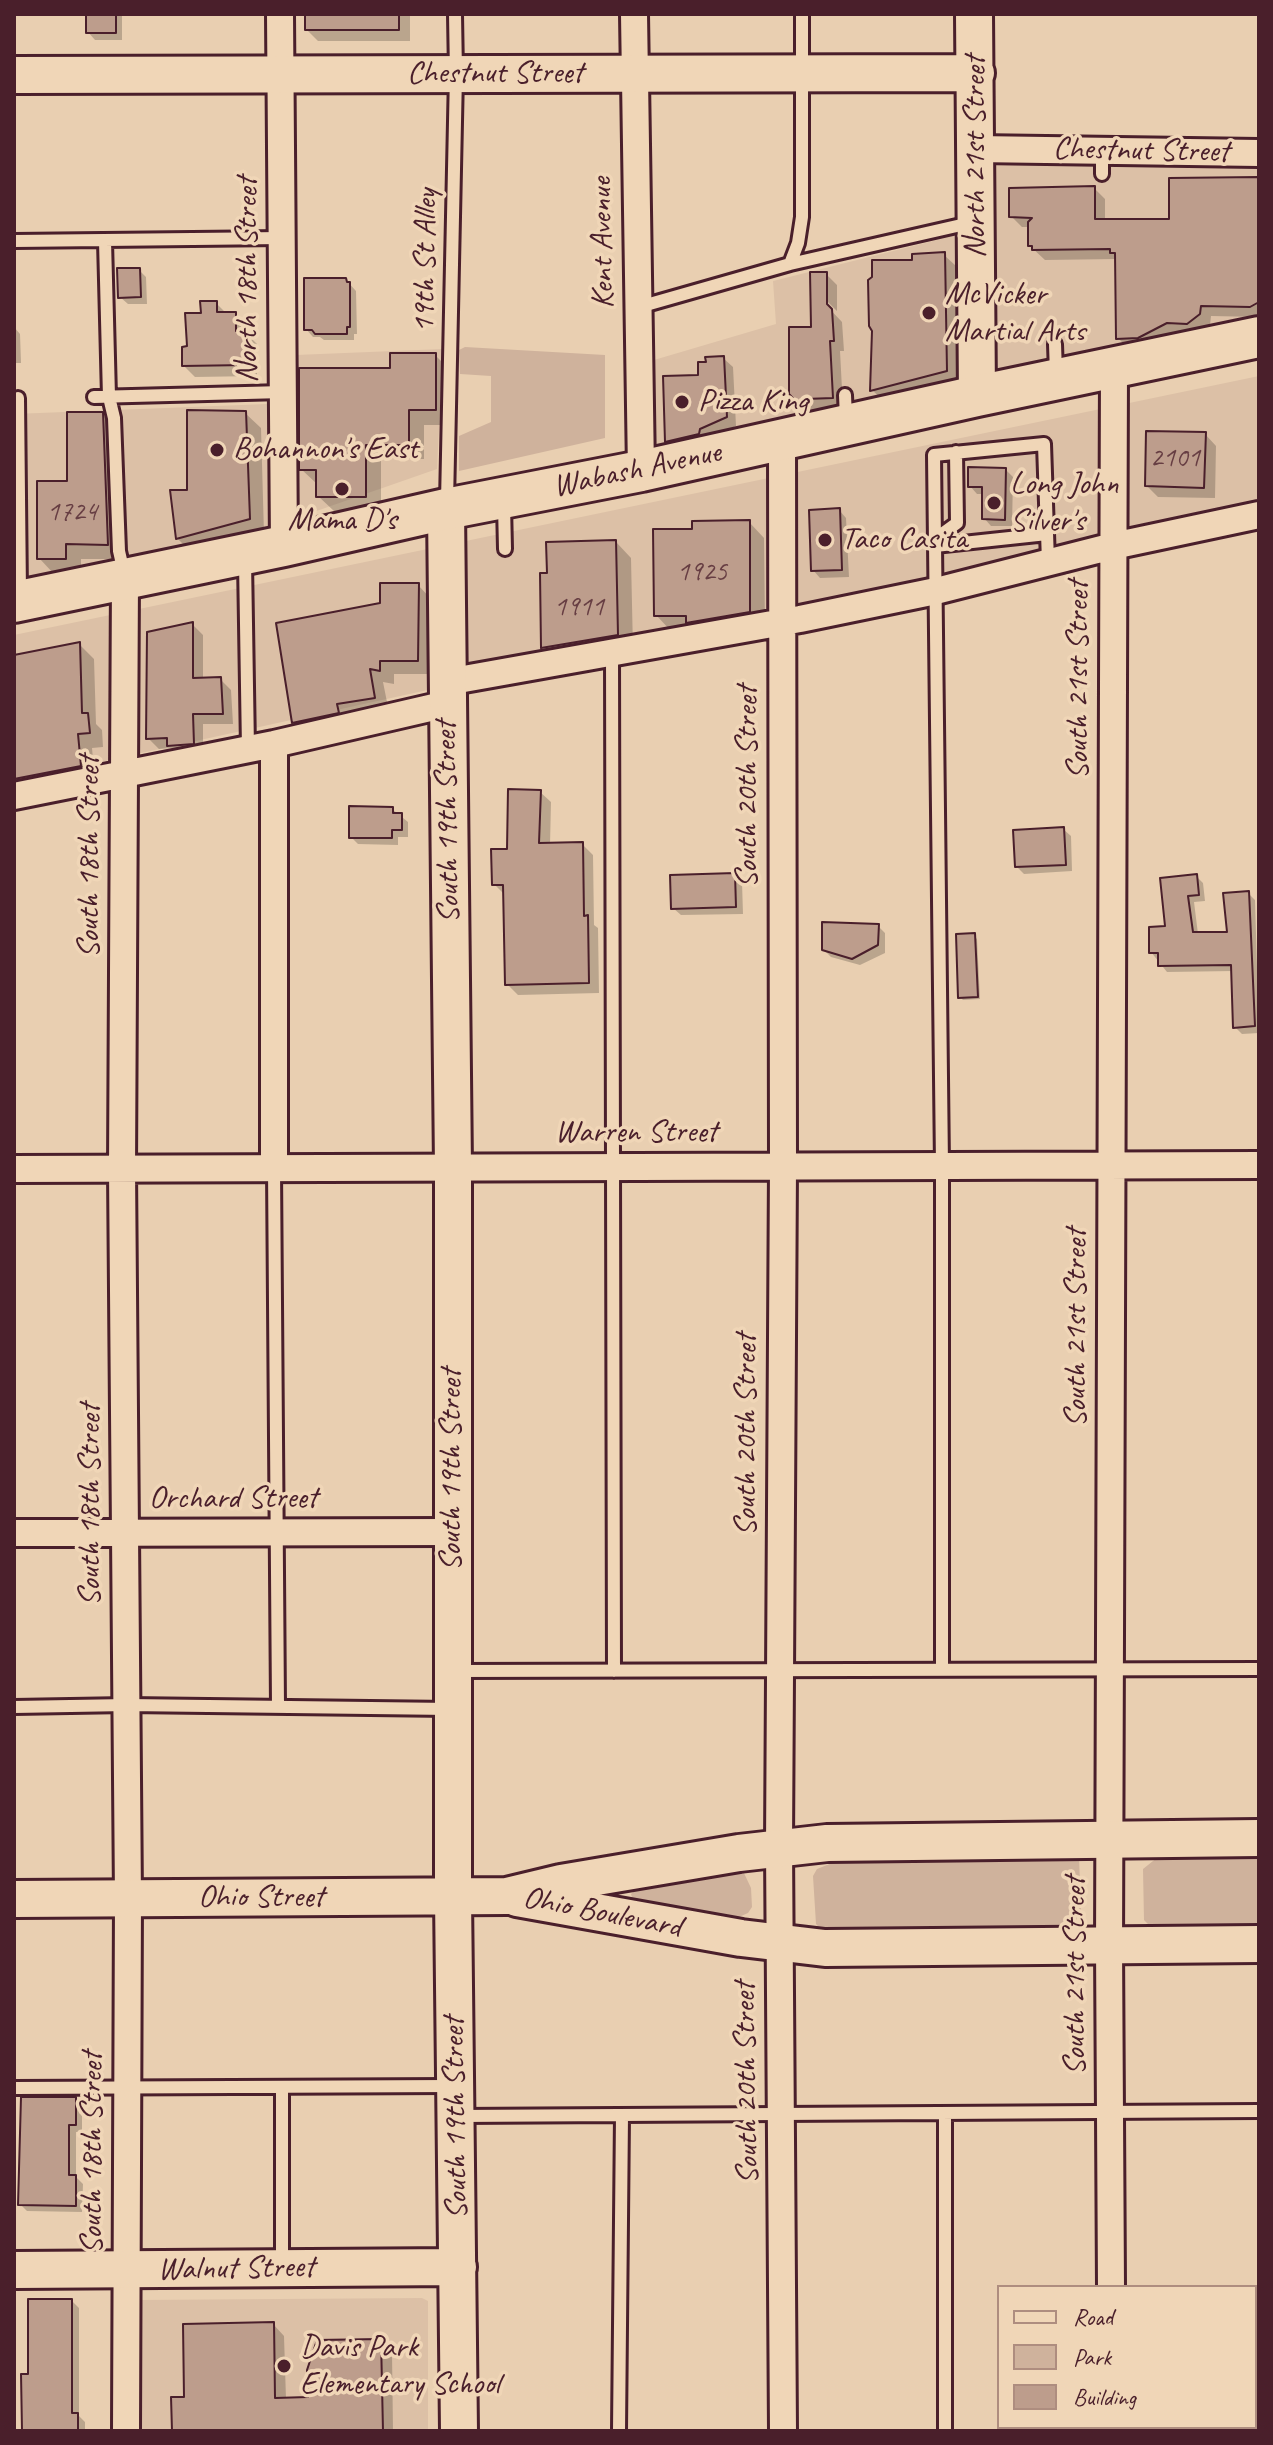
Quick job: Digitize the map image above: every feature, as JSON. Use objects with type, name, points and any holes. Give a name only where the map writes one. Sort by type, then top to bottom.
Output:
[{"type":"main road","name":"Wabash Avenue","points":[[17,601],[782,439],[845,410],[977,396],[1056,362],[1114,369],[1259,337]]},
{"type":"street","name":"North 18th Street","points":[[280,14],[284,546]]},
{"type":"street","name":"Kent Avenue","points":[[634,14],[641,471]]},
{"type":"street","name":"North 21st Street","points":[[974,14],[977,396]]},
{"type":"street","name":"Chestnut Street","points":[[14,75],[976,73]]},
{"type":"street","name":"Chestnut Street","points":[[975,149],[1102,162],[1259,153]]},
{"type":"street","name":"South 21st Street","points":[[1111,2285],[1109,1945],[1114,369]]},
{"type":"street","name":"South 20th Street","points":[[782,439],[783,1167],[779,1847],[783,2431]]},
{"type":"street","name":"South 19th Street","points":[[446,509],[453,1168],[453,1897],[459,2431]]},
{"type":"street","points":[[14,796],[274,744],[447,693],[510,662],[612,653],[782,623],[936,591],[1113,546],[1259,515]]},
{"type":"street","name":"South 18th Street","points":[[125,578],[122,1169],[128,1899],[126,2431]]},
{"type":"street","points":[[274,744],[274,1168]]},
{"type":"street","name":"Warren Street","points":[[14,1169],[1259,1165]]},
{"type":"street","name":"Orchard Street","points":[[14,1533],[452,1532]]},
{"type":"street","name":"Ohio Boulevard","points":[[507,1896],[561,1883],[779,1847],[827,1843],[1259,1838]]},
{"type":"street","name":"Ohio Boulevard","points":[[507,1896],[780,1944],[825,1948],[1259,1944]]},
{"type":"street","name":"Ohio Street","points":[[14,1899],[507,1896]]},
{"type":"street","name":"Walnut Street","points":[[14,2270],[458,2267]]},
{"type":"lane","name":"19th St Alley","points":[[446,509],[455,14]]},
{"type":"lane","points":[[790,264],[798,243],[802,217],[802,14]]},
{"type":"lane","points":[[638,308],[790,264],[976,222]]},
{"type":"lane","points":[[14,241],[282,238]]},
{"type":"lane","points":[[105,241],[109,397],[114,418],[119,551],[125,578]]},
{"type":"lane","points":[[94,397],[283,392]]},
{"type":"lane","points":[[17,601],[18,398]]},
{"type":"lane","points":[[942,1670],[942,1166],[934,455],[1044,444],[1048,562]]},
{"type":"lane","points":[[935,542],[957,523],[956,452]]},
{"type":"lane","points":[[504,498],[505,549]]},
{"type":"lane","points":[[935,542],[1047,534]]},
{"type":"lane","points":[[244,554],[248,749]]},
{"type":"lane","points":[[612,653],[614,1671]]},
{"type":"lane","points":[[274,1168],[278,1707]]},
{"type":"lane","points":[[452,1671],[1259,1669]]},
{"type":"lane","points":[[14,1707],[127,1705],[453,1709]]},
{"type":"lane","points":[[282,2087],[282,2269]]},
{"type":"lane","points":[[14,2088],[282,2087],[622,2115],[1259,2111]]},
{"type":"lane","points":[[945,2113],[945,2431]]},
{"type":"lane","points":[[619,2431],[622,2115]]},
{"type":"shaded area","points":[[1259,162],[1259,323],[655,451],[654,360],[776,324],[773,281],[985,228],[988,166]]},
{"type":"shaded area","points":[[443,349],[437,469],[262,530],[14,582],[14,414],[267,404],[294,392],[296,355]]},
{"type":"shaded area","points":[[1259,376],[1259,507],[14,781],[14,635]]},
{"type":"shaded area","name":"Davis Park Elementary School","points":[[422,2298],[428,2301],[428,2431],[142,2431],[138,2300]]},
{"type":"green space","points":[[465,347],[605,355],[605,438],[459,471],[459,436],[491,422],[491,376],[460,374],[459,350]]},
{"type":"green space","points":[[1079,1856],[1081,1913],[1077,1923],[1065,1933],[823,1932],[816,1924],[813,1876],[817,1869],[847,1857]]},
{"type":"green space","points":[[1259,1856],[1259,1932],[1156,1932],[1144,1920],[1143,1869],[1158,1857]]},
{"type":"green space","points":[[743,1871],[751,1888],[752,1907],[748,1913],[732,1920],[633,1901],[631,1894],[636,1889]]},
{"type":"building","points":[[86,14],[116,14],[116,33],[86,33]]},
{"type":"building","points":[[305,14],[399,14],[399,30],[305,30]]},
{"type":"building","points":[[1259,177],[1259,302],[1250,307],[1201,306],[1200,314],[1187,324],[1167,323],[1138,338],[1116,339],[1115,253],[1110,253],[1110,249],[1032,250],[1032,246],[1028,246],[1028,222],[1032,218],[1009,217],[1009,188],[1095,186],[1095,219],[1169,219],[1169,178]]},
{"type":"building","points":[[945,252],[947,371],[870,391],[872,331],[869,326],[868,280],[872,277],[872,260],[912,260],[912,254]]},
{"type":"building","points":[[117,268],[140,268],[141,297],[118,298]]},
{"type":"building","points":[[810,272],[827,272],[827,304],[832,309],[834,341],[830,341],[833,398],[805,399],[801,407],[789,394],[789,327],[811,327]]},
{"type":"building","points":[[304,278],[346,278],[350,282],[350,327],[347,327],[347,334],[315,334],[312,330],[304,330]]},
{"type":"building","points":[[200,301],[217,301],[217,312],[236,312],[236,331],[246,331],[247,365],[182,366],[182,347],[187,346],[185,313],[201,313]]},
{"type":"building","points":[[390,353],[436,353],[436,410],[409,410],[409,445],[366,445],[366,497],[316,497],[316,470],[299,470],[299,368],[390,368]]},
{"type":"building","points":[[724,356],[727,417],[700,429],[699,434],[665,442],[663,376],[698,375],[698,362],[706,362],[705,357]]},
{"type":"building","name":"Bohannon's East","points":[[187,410],[246,411],[250,519],[176,539],[170,490],[187,490]]},
{"type":"building","points":[[67,412],[103,412],[108,545],[66,544],[66,559],[37,559],[37,481],[67,481]]},
{"type":"building","points":[[1146,431],[1206,432],[1204,488],[1145,486]]},
{"type":"building","name":"Long John Silver's","points":[[968,467],[1006,468],[1005,520],[982,519],[982,487],[968,487]]},
{"type":"building","name":"Taco Casita","points":[[840,508],[842,570],[811,571],[809,510]]},
{"type":"building","points":[[750,520],[750,612],[686,623],[686,616],[654,616],[653,529],[692,529],[692,521]]},
{"type":"building","points":[[616,540],[618,635],[541,648],[540,573],[547,573],[546,542]]},
{"type":"building","points":[[380,583],[419,583],[418,661],[380,661],[380,671],[370,669],[375,698],[337,704],[339,713],[292,723],[276,623],[380,603]]},
{"type":"building","points":[[193,622],[193,678],[221,677],[223,714],[193,714],[194,744],[167,746],[167,738],[146,739],[147,632]]},
{"type":"building","points":[[80,642],[82,713],[88,713],[90,733],[78,734],[81,766],[14,779],[14,655]]},
{"type":"building","points":[[508,789],[541,790],[539,843],[583,842],[589,983],[505,985],[503,885],[492,885],[491,849],[507,849]]},
{"type":"building","points":[[349,806],[393,807],[393,813],[402,813],[402,830],[392,830],[392,838],[349,838]]},
{"type":"building","points":[[1064,827],[1066,865],[1015,867],[1013,830]]},
{"type":"building","points":[[735,873],[736,907],[671,909],[670,875]]},
{"type":"building","points":[[1197,874],[1199,895],[1188,896],[1193,932],[1227,932],[1223,893],[1249,891],[1255,1026],[1233,1028],[1231,965],[1158,966],[1158,953],[1149,953],[1149,927],[1165,926],[1160,878]]},
{"type":"building","points":[[822,922],[879,924],[878,945],[852,959],[822,950]]},
{"type":"building","points":[[975,933],[978,997],[958,998],[956,934]]},
{"type":"building","points":[[21,2097],[76,2097],[76,2125],[69,2125],[69,2175],[76,2175],[76,2206],[18,2205]]},
{"type":"building","points":[[28,2299],[72,2299],[72,2413],[78,2413],[78,2431],[22,2431],[21,2374],[28,2374]]},
{"type":"building","points":[[274,2322],[275,2398],[308,2397],[307,2370],[317,2340],[381,2339],[383,2431],[172,2431],[171,2397],[184,2397],[183,2324]]},
{"type":"place","name":"McVicker Martial Arts","points":[[929,313]]},
{"type":"place","name":"Pizza King","points":[[682,402]]},
{"type":"place","name":"Bohannon's East","points":[[217,450]]},
{"type":"place","name":"Mama D's","points":[[342,489]]},
{"type":"place","name":"Long John Silver's","points":[[994,503]]},
{"type":"place","name":"Taco Casita","points":[[825,540]]},
{"type":"place","name":"Davis Park Elementary School","points":[[284,2366]]}]
